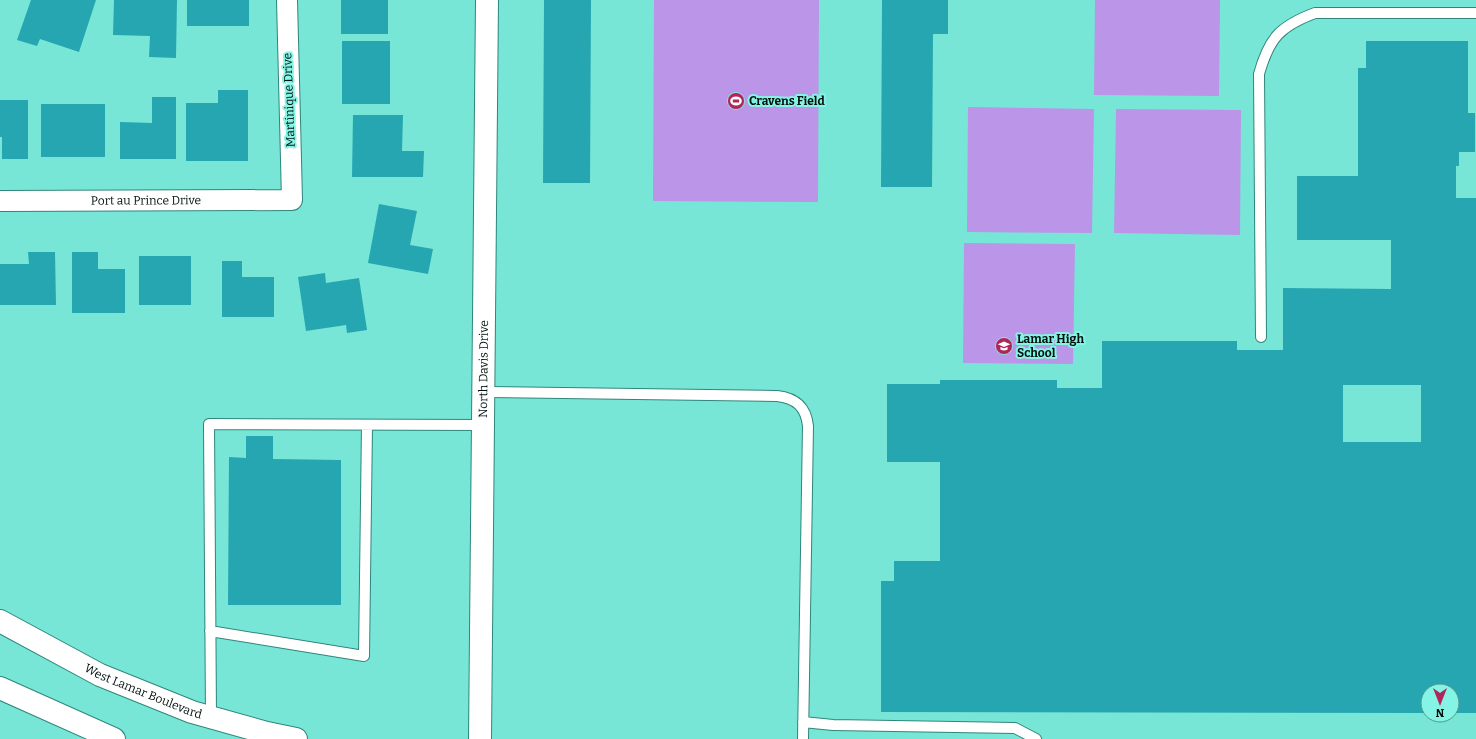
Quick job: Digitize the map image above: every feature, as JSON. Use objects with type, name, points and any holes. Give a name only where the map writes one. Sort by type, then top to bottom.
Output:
[{"type":"street","name":"Martinique Drive","points":[[287,0],[292,200]]},
{"type":"street","name":"North Davis Drive","points":[[480,739],[487,0]]},
{"type":"street","name":"Port au Prince Drive","points":[[0,201],[292,200]]},
{"type":"street","name":"West Lamar Boulevard","points":[[0,621],[100,675],[192,712],[267,733],[296,739]]},
{"type":"street","points":[[0,688],[114,739]]},
{"type":"lane","points":[[1261,337],[1259,74],[1265,53],[1277,34],[1294,20],[1315,13],[1476,13]]},
{"type":"lane","points":[[483,392],[778,396],[787,397],[796,401],[803,408],[807,417],[808,426],[803,739]]},
{"type":"lane","points":[[211,717],[209,424],[483,425]]},
{"type":"lane","points":[[210,631],[364,656],[367,425]]},
{"type":"lane","points":[[803,722],[833,725],[1014,728],[1036,739]]},
{"type":"shaded area","name":"Cravens Field","points":[[654,0],[819,0],[818,202],[653,201]]},
{"type":"shaded area","points":[[1095,0],[1220,0],[1219,96],[1094,95]]},
{"type":"shaded area","points":[[968,107],[1094,109],[1092,233],[967,232]]},
{"type":"shaded area","points":[[1116,109],[1241,110],[1240,235],[1114,233]]},
{"type":"shaded area","points":[[964,243],[1075,244],[1073,364],[963,363]]},
{"type":"building","points":[[31,0],[96,0],[79,52],[40,39],[37,46],[17,40]]},
{"type":"building","points":[[114,0],[177,0],[176,58],[149,57],[150,36],[113,35]]},
{"type":"building","points":[[187,0],[249,0],[249,26],[187,26]]},
{"type":"building","points":[[341,0],[388,0],[388,34],[341,34]]},
{"type":"building","points":[[544,0],[591,0],[590,183],[543,183]]},
{"type":"building","points":[[882,0],[948,0],[948,34],[933,34],[932,187],[881,187]]},
{"type":"building","points":[[342,41],[390,41],[390,104],[342,104]]},
{"type":"building","points":[[1366,41],[1468,41],[1468,113],[1475,113],[1475,152],[1459,152],[1459,166],[1456,166],[1456,198],[1476,198],[1476,713],[1460,713],[1460,683],[1420,683],[1420,713],[881,712],[881,581],[894,581],[894,561],[940,561],[940,462],[887,462],[887,384],[940,384],[940,380],[1057,380],[1057,388],[1102,388],[1102,341],[1237,341],[1237,350],[1283,350],[1283,288],[1391,289],[1391,240],[1297,240],[1297,176],[1358,176],[1358,68],[1366,68]],"holes":[[[1343,385],[1421,385],[1421,442],[1343,442]]]},
{"type":"building","points":[[218,90],[248,90],[248,161],[186,161],[186,103],[218,103]]},
{"type":"building","points":[[152,97],[176,97],[176,159],[120,159],[120,122],[152,123]]},
{"type":"building","points":[[0,100],[28,100],[28,159],[2,159],[2,137],[0,137]]},
{"type":"building","points":[[41,104],[105,104],[105,157],[41,157]]},
{"type":"building","points":[[353,115],[403,115],[402,151],[424,151],[423,177],[352,177]]},
{"type":"building","points":[[379,204],[417,211],[410,245],[433,249],[428,274],[368,263]]},
{"type":"building","points":[[28,252],[55,252],[56,305],[0,305],[0,264],[29,264]]},
{"type":"building","points":[[72,252],[98,252],[98,269],[125,269],[125,313],[72,313]]},
{"type":"building","points":[[139,256],[191,256],[191,305],[139,305]]},
{"type":"building","points":[[222,261],[242,261],[242,277],[274,277],[274,317],[222,317]]},
{"type":"building","points":[[325,273],[326,283],[359,278],[367,330],[347,333],[346,325],[306,331],[298,277]]},
{"type":"building","points":[[246,436],[273,436],[273,459],[341,460],[341,605],[228,605],[229,457],[246,458]]},
{"type":"place","name":"Cravens Field","points":[[736,101]]},
{"type":"place","name":"Lamar High School","points":[[1004,346]]}]
